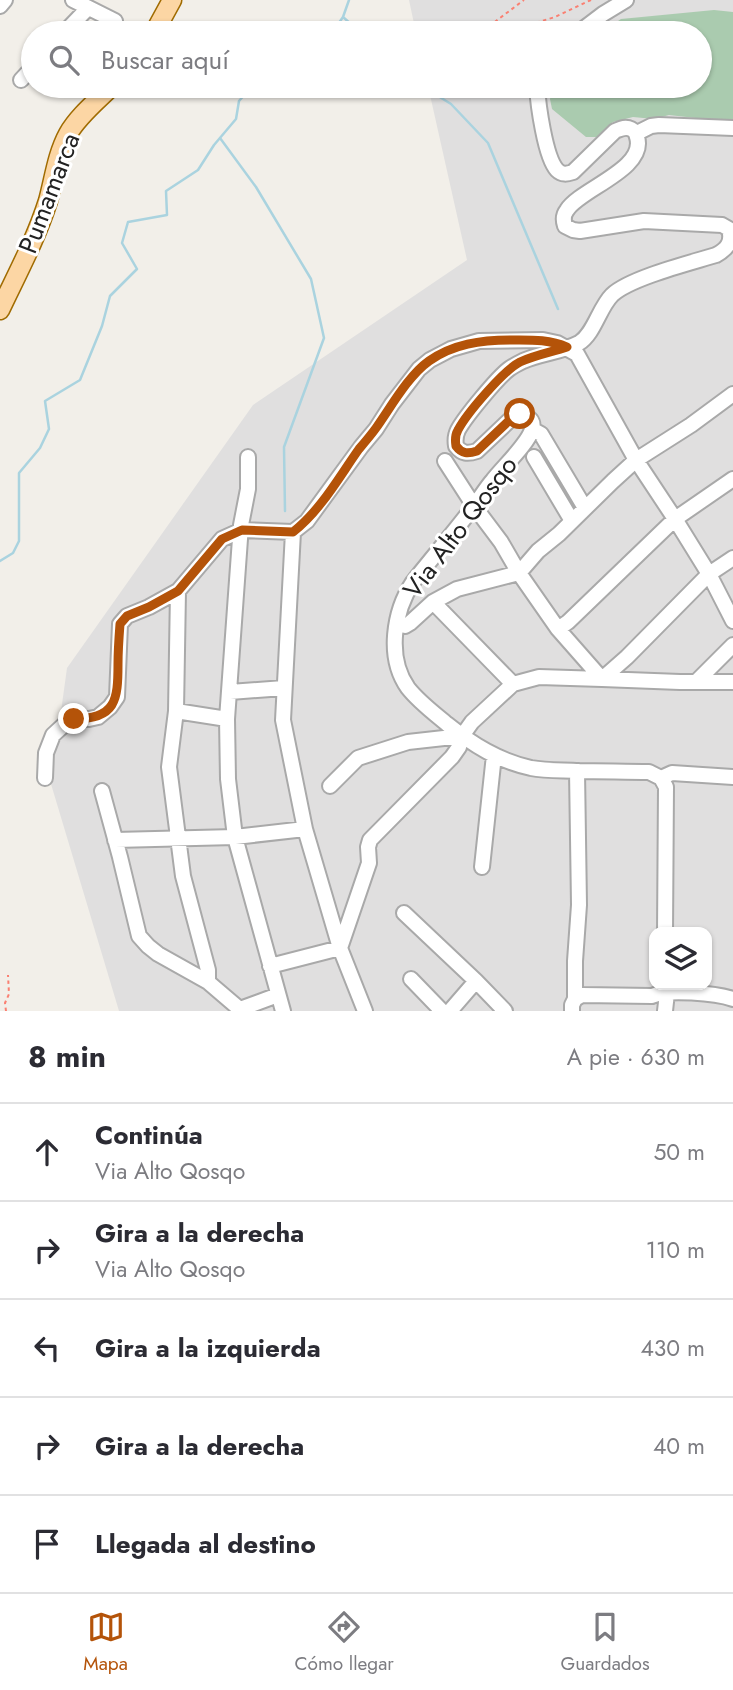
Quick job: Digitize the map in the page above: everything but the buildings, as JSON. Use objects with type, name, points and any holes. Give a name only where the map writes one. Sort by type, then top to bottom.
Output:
[{"type":"main road","points":[[160,21],[172,0]]},
{"type":"main road","name":"Pumamarca","points":[[0,310],[35,237],[68,133],[100,98]]},
{"type":"street","points":[[0,6],[5,0]]},
{"type":"street","points":[[73,0],[115,21]]},
{"type":"street","points":[[594,21],[626,0]]},
{"type":"street","points":[[76,21],[88,8]]},
{"type":"street","points":[[538,98],[552,161],[556,169],[567,174],[573,172],[615,131],[623,128],[636,133],[659,125],[733,128]]},
{"type":"street","name":"Via Alto Qosqo","points":[[636,133],[637,149],[631,159],[620,171],[566,210],[565,226],[580,231],[645,221],[722,225],[731,230],[731,238],[724,251],[631,283],[615,292],[580,342],[520,362],[509,369],[458,429],[456,446],[469,453],[477,451],[515,415],[528,417],[532,422],[532,429],[520,449],[413,582],[402,601],[397,623],[398,663],[407,686],[418,700],[462,736],[494,755],[533,768],[649,772],[661,778],[672,773],[733,776]]},
{"type":"street","points":[[45,778],[46,753],[53,735],[74,719],[98,716],[110,707],[117,697],[120,624],[127,616],[178,591],[222,539],[242,530],[293,532],[307,521],[419,369],[451,349],[479,341],[543,340],[567,347],[577,354],[636,460],[709,574],[733,621]]},
{"type":"street","points":[[397,623],[405,626],[411,624],[433,602],[457,589],[519,573],[538,551],[636,460],[733,394]]},
{"type":"street","points":[[532,429],[541,434],[585,508]]},
{"type":"street","points":[[248,457],[248,489],[242,525],[227,719],[228,779],[235,836],[283,1011]]},
{"type":"street","points":[[534,457],[572,521]]},
{"type":"street","points":[[445,461],[558,629],[602,678]]},
{"type":"street","points":[[558,629],[675,519],[733,479]]},
{"type":"street","points":[[293,532],[283,720],[304,829],[340,948],[365,1011]]},
{"type":"street","points":[[602,678],[627,657],[709,574],[733,558]]},
{"type":"street","points":[[178,591],[176,711],[169,766],[183,876],[208,970],[208,982]]},
{"type":"street","points":[[433,602],[513,684]]},
{"type":"street","points":[[696,682],[733,645]]},
{"type":"street","points":[[340,948],[369,863],[370,840],[452,757],[472,722],[513,684],[539,677],[733,682]]},
{"type":"street","points":[[230,692],[284,688]]},
{"type":"street","points":[[176,711],[227,719]]},
{"type":"street","points":[[330,786],[358,758],[408,743],[462,736]]},
{"type":"street","points":[[482,867],[494,755]]},
{"type":"street","points":[[574,1005],[579,905],[577,771]]},
{"type":"street","points":[[661,778],[666,787],[665,927]]},
{"type":"street","points":[[102,791],[139,936],[158,954],[208,982],[242,1010],[278,995]]},
{"type":"street","points":[[115,840],[235,836],[304,829]]},
{"type":"street","points":[[404,913],[505,1011]]},
{"type":"street","points":[[270,966],[340,948]]},
{"type":"street","points":[[411,979],[442,1011]]},
{"type":"street","points":[[450,1011],[476,981]]},
{"type":"street","points":[[574,1005],[582,995],[652,996],[663,990],[733,999]]},
{"type":"street","points":[[663,990],[665,1011]]},
{"type":"path","points":[[496,21],[524,0]]},
{"type":"path","points":[[543,21],[591,0]]},
{"type":"path","points":[[6,1011],[8,975]]},
{"type":"shaded area","points":[[409,0],[733,0],[733,1011],[119,1011],[51,784],[67,668],[253,405],[467,260],[431,98],[712,98],[712,21],[413,21]]},
{"type":"green space","points":[[714,10],[733,12],[733,124],[669,115],[654,119],[633,117],[613,122],[597,137],[586,137],[552,109],[550,98],[712,98],[712,21],[618,21]]},
{"type":"waterway","points":[[340,21],[349,0]]},
{"type":"waterway","points":[[343,17],[348,21]]},
{"type":"waterway","points":[[0,561],[13,553],[19,541],[19,473],[40,448],[49,429],[45,401],[80,380],[102,326],[110,296],[137,269],[122,243],[128,222],[167,215],[166,191],[198,170],[214,145],[236,119],[242,98]]},
{"type":"waterway","points":[[441,98],[451,104],[488,143],[558,309]]},
{"type":"waterway","points":[[220,138],[256,187],[311,279],[324,338],[284,447],[285,511]]},
{"type":"route","points":[[74,719],[98,716],[110,707],[117,697],[120,624],[127,616],[178,591],[222,539],[242,530],[293,532],[307,521],[392,404],[419,369],[430,360],[451,349],[479,341],[543,340],[567,347],[520,362],[509,369],[458,429],[456,446],[464,452],[477,451],[515,415],[520,414]]}]
